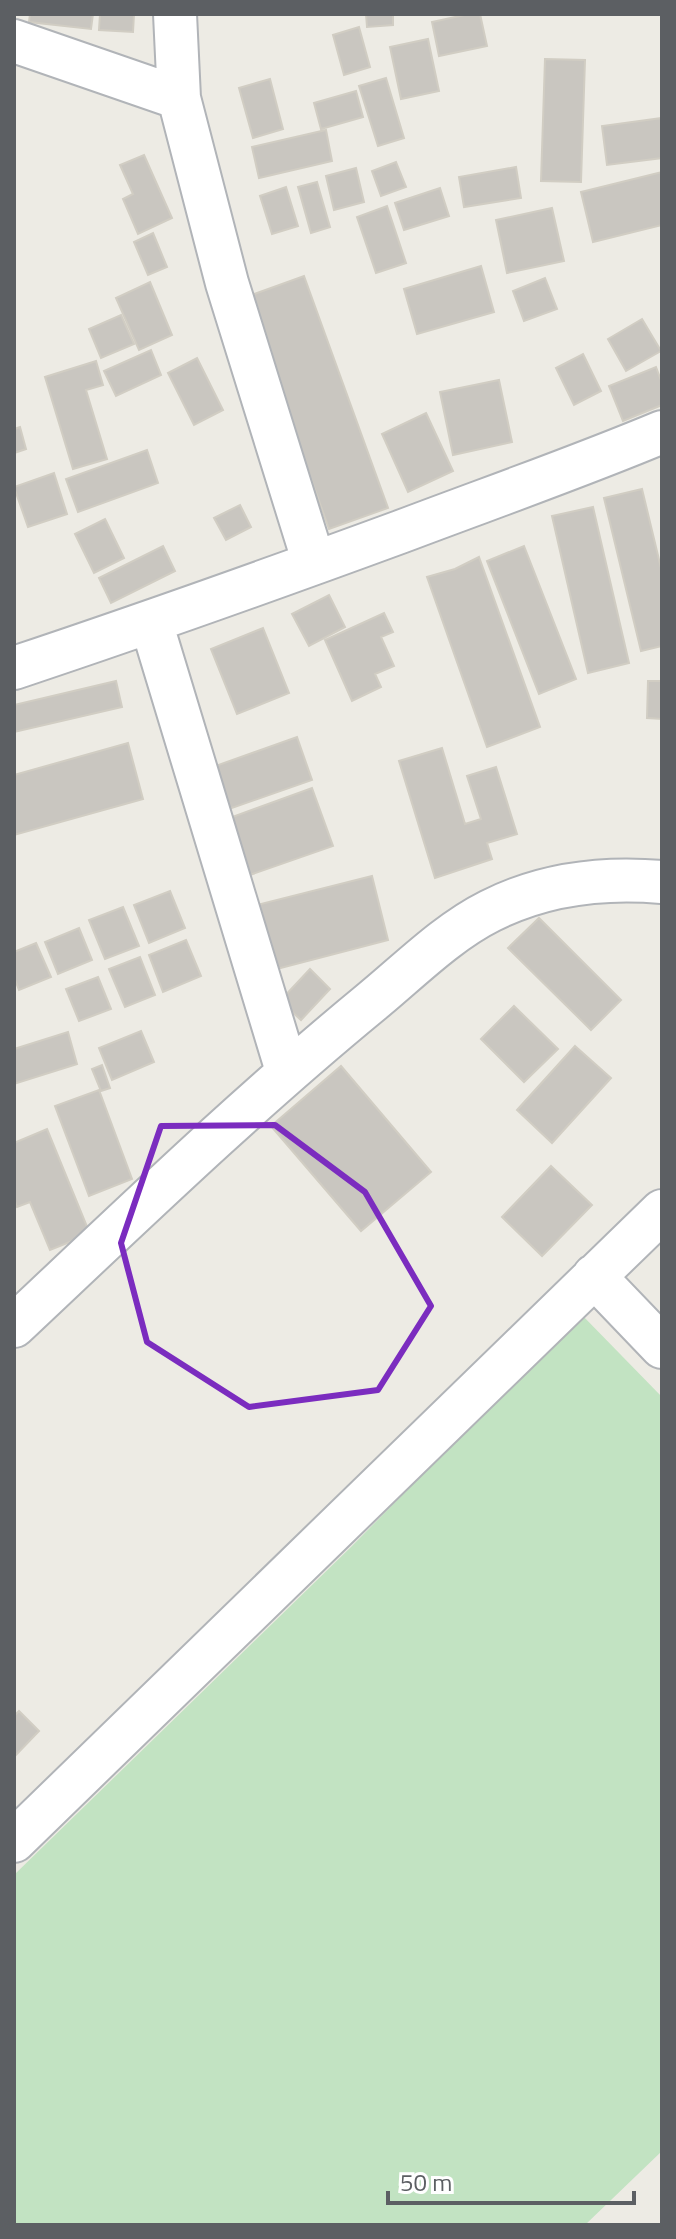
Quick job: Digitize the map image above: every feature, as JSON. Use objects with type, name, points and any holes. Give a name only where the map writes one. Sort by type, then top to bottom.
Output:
[{"type":"street","points":[[175,14],[179,98],[227,283],[314,563]]},
{"type":"street","points":[[14,41],[179,98]]},
{"type":"street","points":[[14,668],[314,563],[593,461],[662,432]]},
{"type":"street","points":[[593,461],[662,467]]},
{"type":"street","points":[[151,622],[287,1071]]},
{"type":"street","points":[[14,1326],[287,1071],[456,932],[490,911],[526,896],[623,879],[662,882]]},
{"type":"street","points":[[14,1841],[662,1211]]},
{"type":"street","points":[[594,1276],[662,1347]]},
{"type":"highlighted area","points":[[275,1125],[365,1192],[431,1306],[378,1390],[249,1407],[147,1342],[121,1243],[161,1126]]},
{"type":"green space","points":[[581,1314],[662,1397],[662,2151],[585,2225],[14,2225],[14,1875],[351,1547]]},
{"type":"building","points":[[30,14],[93,14],[91,29],[29,22]]},
{"type":"building","points":[[100,14],[134,14],[133,32],[99,30]]},
{"type":"building","points":[[366,14],[393,14],[393,25],[367,27]]},
{"type":"building","points":[[480,14],[487,46],[439,56],[432,22]]},
{"type":"building","points":[[359,27],[370,67],[344,75],[333,35]]},
{"type":"building","points":[[428,39],[439,91],[401,99],[390,47]]},
{"type":"building","points":[[545,59],[585,60],[581,182],[541,181]]},
{"type":"building","points":[[386,78],[404,138],[378,146],[359,86]]},
{"type":"building","points":[[270,79],[283,129],[253,138],[239,88]]},
{"type":"building","points":[[356,91],[363,117],[321,129],[314,103]]},
{"type":"building","points":[[662,118],[662,158],[607,165],[602,126]]},
{"type":"building","points":[[326,130],[332,161],[259,178],[252,147]]},
{"type":"building","points":[[144,155],[172,218],[138,234],[123,199],[133,194],[120,165]]},
{"type":"building","points":[[396,162],[406,187],[381,196],[372,171]]},
{"type":"building","points":[[516,167],[521,198],[464,207],[459,177]]},
{"type":"building","points":[[356,168],[364,202],[334,210],[326,176]]},
{"type":"building","points":[[662,172],[662,225],[593,242],[581,192]]},
{"type":"building","points":[[317,182],[330,227],[311,233],[298,187]]},
{"type":"building","points":[[286,187],[298,226],[272,234],[260,196]]},
{"type":"building","points":[[440,188],[449,216],[404,230],[395,203]]},
{"type":"building","points":[[387,206],[406,263],[376,273],[357,217]]},
{"type":"building","points":[[552,208],[564,261],[507,273],[496,220]]},
{"type":"building","points":[[153,233],[167,267],[148,275],[134,242]]},
{"type":"building","points":[[481,266],[494,312],[417,334],[404,289]]},
{"type":"building","points":[[304,276],[388,508],[329,529],[246,297]]},
{"type":"building","points":[[545,278],[557,309],[524,321],[513,291]]},
{"type":"building","points":[[150,282],[172,335],[139,350],[116,298]]},
{"type":"building","points":[[121,315],[134,344],[101,358],[89,329]]},
{"type":"building","points":[[642,319],[661,351],[626,371],[608,339]]},
{"type":"building","points":[[151,350],[161,375],[116,396],[104,371]]},
{"type":"building","points":[[583,354],[601,391],[574,405],[556,368]]},
{"type":"building","points":[[197,358],[223,410],[194,425],[168,373]]},
{"type":"building","points":[[96,361],[103,385],[86,390],[107,459],[73,469],[45,377]]},
{"type":"building","points":[[656,367],[662,383],[662,405],[623,421],[609,386]]},
{"type":"building","points":[[499,380],[512,442],[453,455],[440,392]]},
{"type":"building","points":[[426,413],[453,471],[408,492],[382,434]]},
{"type":"building","points":[[20,427],[26,449],[14,453],[14,429]]},
{"type":"building","points":[[147,450],[158,483],[78,512],[66,479]]},
{"type":"building","points":[[54,473],[67,514],[28,527],[14,487]]},
{"type":"building","points":[[642,489],[662,572],[662,646],[641,651],[604,498]]},
{"type":"building","points":[[240,505],[251,527],[226,540],[214,518]]},
{"type":"building","points":[[593,507],[629,663],[588,673],[552,516]]},
{"type":"building","points":[[105,519],[124,558],[94,573],[75,534]]},
{"type":"building","points":[[163,546],[175,571],[111,603],[99,578]]},
{"type":"building","points":[[524,546],[576,679],[539,694],[487,561]]},
{"type":"building","points":[[479,557],[540,727],[487,747],[427,577],[455,569]]},
{"type":"building","points":[[329,595],[345,627],[309,646],[292,614]]},
{"type":"building","points":[[384,613],[393,632],[381,637],[394,666],[375,674],[381,687],[352,701],[325,640]]},
{"type":"building","points":[[263,628],[289,693],[237,714],[211,649]]},
{"type":"building","points":[[116,681],[122,707],[14,732],[14,705]]},
{"type":"building","points":[[648,681],[662,681],[662,719],[647,718]]},
{"type":"building","points":[[297,737],[312,780],[226,810],[210,768]]},
{"type":"building","points":[[128,743],[143,799],[14,835],[14,775]]},
{"type":"building","points":[[442,748],[465,824],[481,819],[467,776],[496,767],[517,834],[487,843],[492,859],[435,878],[399,761]]},
{"type":"building","points":[[312,788],[333,846],[244,877],[224,820]]},
{"type":"building","points":[[372,876],[388,940],[269,971],[253,906]]},
{"type":"building","points":[[170,891],[185,928],[149,943],[134,905]]},
{"type":"building","points":[[123,907],[139,946],[105,959],[89,920]]},
{"type":"building","points":[[539,918],[621,1000],[591,1030],[508,948]]},
{"type":"building","points":[[79,928],[92,960],[58,974],[45,942]]},
{"type":"building","points":[[186,940],[201,976],[163,992],[149,955]]},
{"type":"building","points":[[36,943],[51,977],[19,990],[14,977],[14,952]]},
{"type":"building","points":[[140,957],[155,995],[125,1007],[109,969]]},
{"type":"building","points":[[310,969],[330,989],[301,1020],[280,1001]]},
{"type":"building","points":[[98,977],[111,1009],[79,1021],[66,989]]},
{"type":"building","points":[[514,1006],[558,1049],[524,1082],[481,1039]]},
{"type":"building","points":[[141,1031],[154,1062],[112,1080],[99,1048]]},
{"type":"building","points":[[68,1032],[77,1064],[14,1084],[14,1049]]},
{"type":"building","points":[[575,1046],[611,1078],[552,1143],[517,1110]]},
{"type":"building","points":[[102,1065],[110,1088],[101,1091],[92,1069]]},
{"type":"building","points":[[341,1066],[431,1172],[361,1231],[271,1126]]},
{"type":"building","points":[[99,1090],[132,1179],[89,1196],[55,1106]]},
{"type":"building","points":[[47,1129],[90,1234],[50,1250],[30,1202],[17,1207],[14,1199],[14,1143]]},
{"type":"building","points":[[551,1166],[592,1205],[542,1256],[502,1217]]},
{"type":"building","points":[[19,1711],[39,1731],[14,1757],[14,1716]]}]
